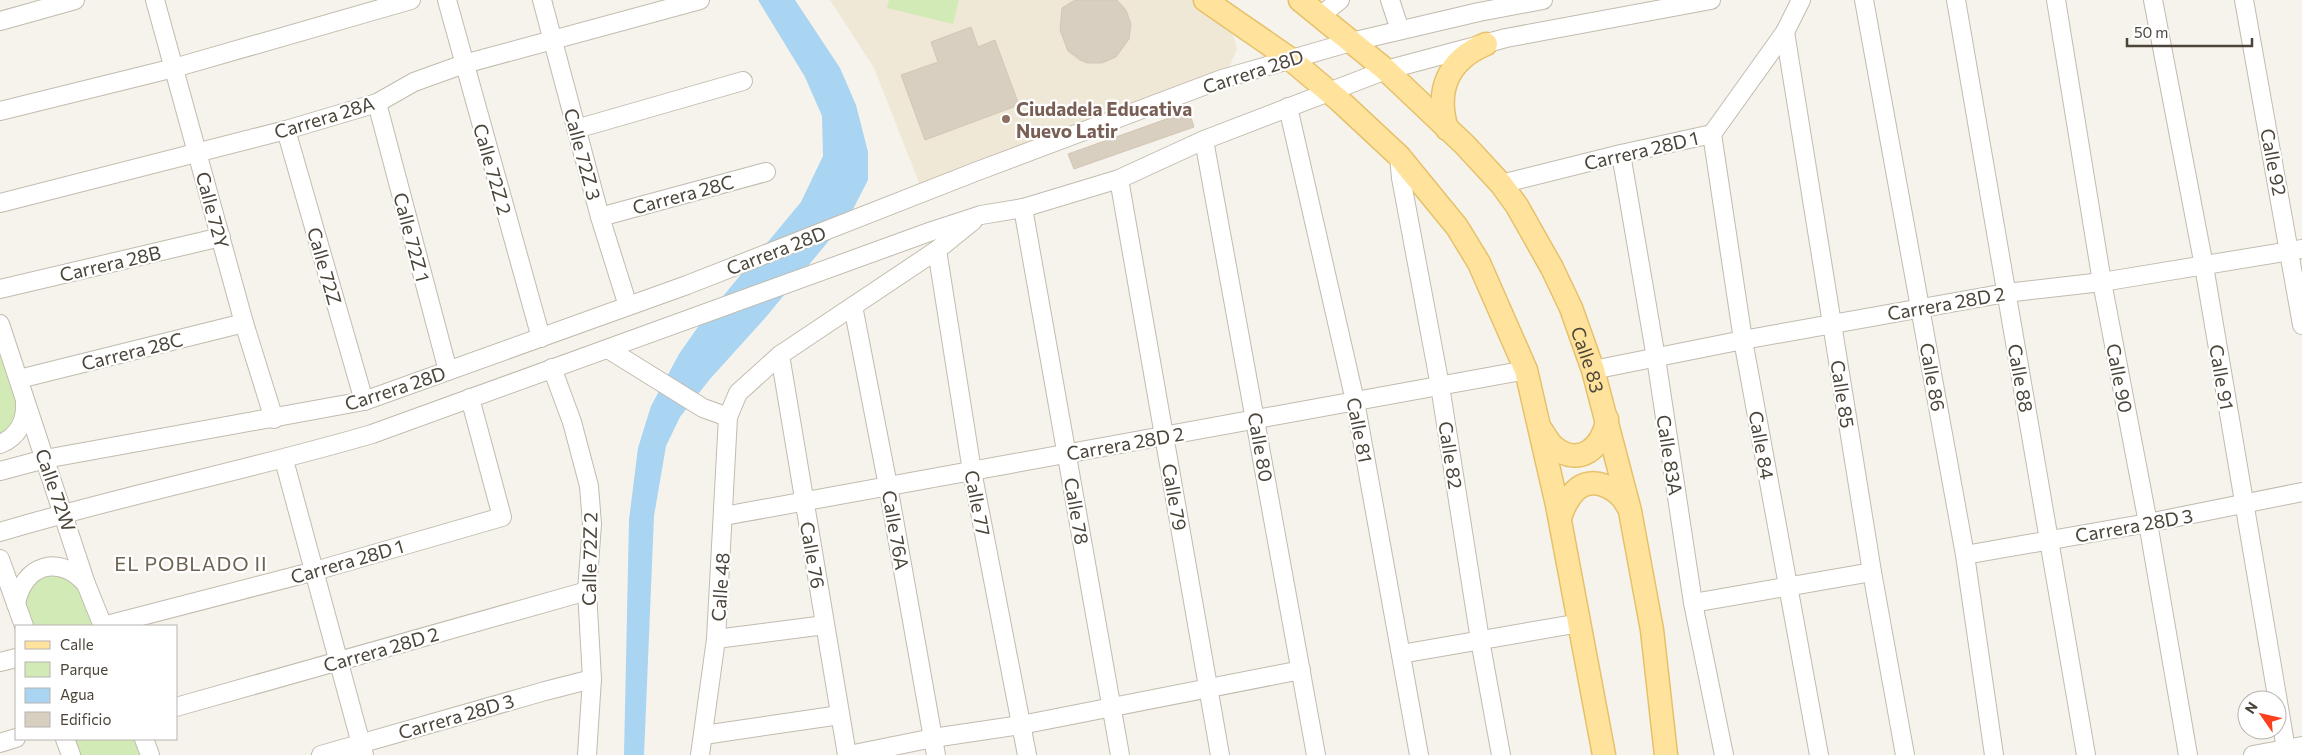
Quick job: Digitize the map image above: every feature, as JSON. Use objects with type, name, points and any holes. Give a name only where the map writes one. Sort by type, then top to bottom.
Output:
[{"type":"main road","points":[[1205,0],[1289,58],[1399,156],[1446,212],[1464,239],[1489,284],[1526,370],[1551,472],[1604,755]]},
{"type":"main road","name":"Calle 83","points":[[1300,0],[1386,70],[1501,184],[1517,206],[1552,268],[1571,308],[1592,370],[1607,419],[1630,511],[1652,630],[1666,755]]},
{"type":"main road","points":[[1447,129],[1442,114],[1442,98],[1451,70],[1460,59],[1472,50],[1486,44]]},
{"type":"main road","points":[[1539,426],[1553,447],[1564,453],[1577,455],[1589,452],[1600,443],[1606,432],[1607,419]]},
{"type":"main road","points":[[1560,518],[1565,502],[1576,489],[1592,483],[1609,486],[1622,496],[1630,511]]},
{"type":"street","points":[[0,21],[75,0]]},
{"type":"street","name":"Calle 72Y","points":[[155,0],[244,324],[274,419]]},
{"type":"street","points":[[0,111],[174,68],[411,0]]},
{"type":"street","name":"Calle 72Z 2","points":[[447,0],[541,338]]},
{"type":"street","name":"Calle 72Z 3","points":[[542,0],[600,217],[628,306]]},
{"type":"street","name":"Carrera 28A","points":[[0,203],[286,130],[377,103],[414,82],[464,64],[700,0]]},
{"type":"street","points":[[1320,16],[1340,0]]},
{"type":"street","points":[[1390,0],[1400,30]]},
{"type":"street","name":"Carrera 28D","points":[[0,471],[45,459],[274,419],[364,401],[687,285],[1222,79],[1289,58],[1351,42],[1479,12],[1544,0]]},
{"type":"street","name":"Carrera 28D","points":[[0,532],[64,513],[284,460],[372,434],[608,349],[835,264],[981,215],[1023,208],[1119,179],[1204,140],[1386,70],[1506,38],[1712,0]]},
{"type":"street","name":"Carrera 28D 1","points":[[1501,184],[1621,154],[1712,134],[1785,32],[1800,0]]},
{"type":"street","name":"Calle 86","points":[[1864,0],[1965,556],[1994,755]]},
{"type":"street","name":"Calle 88","points":[[1956,0],[2051,540],[2086,755]]},
{"type":"street","name":"Calle 90","points":[[2056,0],[2102,282],[2148,523],[2188,755]]},
{"type":"street","name":"Calle 91","points":[[2153,0],[2204,266],[2244,505],[2291,750]]},
{"type":"street","name":"Calle 92","points":[[2244,0],[2296,250],[2302,325]]},
{"type":"street","name":"Calle 85","points":[[1785,32],[1872,572],[1905,755]]},
{"type":"street","points":[[576,129],[743,81]]},
{"type":"street","name":"Calle 72Z 1","points":[[377,103],[448,371]]},
{"type":"street","name":"Calle 81","points":[[1288,107],[1355,401],[1419,755]]},
{"type":"street","name":"Calle 72Z","points":[[286,130],[364,401]]},
{"type":"street","name":"Calle 84","points":[[1712,134],[1743,340],[1819,755]]},
{"type":"street","name":"Calle 80","points":[[1204,140],[1316,755]]},
{"type":"street","name":"Calle 83A","points":[[1621,154],[1656,358],[1693,603],[1724,755]]},
{"type":"street","name":"Calle 82","points":[[1399,156],[1401,178],[1440,386],[1480,640],[1501,755]]},
{"type":"street","name":"Carrera 28C","points":[[600,217],[766,172]]},
{"type":"street","name":"Calle 79","points":[[1119,179],[1220,755]]},
{"type":"street","name":"Calle 78","points":[[1023,208],[1120,755]]},
{"type":"street","name":"Carrera 28D","points":[[728,417],[738,393],[780,355],[937,250],[981,215]]},
{"type":"street","name":"Carrera 28B","points":[[0,289],[221,237]]},
{"type":"street","name":"Calle 77","points":[[937,250],[972,471],[1027,755]]},
{"type":"street","name":"Carrera 28D 2","points":[[1592,370],[1743,340],[2006,292],[2102,282],[2296,250]]},
{"type":"street","name":"Calle 76A","points":[[853,306],[888,486],[934,747]]},
{"type":"street","name":"Calle 72W","points":[[0,324],[86,584],[103,625]]},
{"type":"street","name":"Carrera 28C","points":[[19,379],[244,324]]},
{"type":"street","points":[[608,349],[703,408],[728,417]]},
{"type":"street","name":"Calle 76","points":[[780,355],[848,755]]},
{"type":"street","name":"Calle 72Z 2","points":[[552,368],[572,422],[589,486],[592,524],[586,591],[592,679],[587,755]]},
{"type":"street","name":"Carrera 28D 2","points":[[724,516],[1526,370]]},
{"type":"street","name":"Calle 72W","points":[[0,444],[7,441],[19,430],[26,414],[25,397]]},
{"type":"street","name":"Carrera 28D 1","points":[[107,625],[315,571],[502,517],[470,398]]},
{"type":"street","name":"Calle 48","points":[[700,755],[716,639],[728,417]]},
{"type":"street","points":[[284,460],[362,749]]},
{"type":"street","name":"Carrera 28D 3","points":[[1965,556],[2244,505],[2302,492]]},
{"type":"street","points":[[0,559],[24,625]]},
{"type":"street","name":"Calle 72W","points":[[16,604],[18,590],[26,578],[37,570],[50,566],[64,567],[77,573],[86,584]]},
{"type":"street","points":[[1693,603],[1872,572]]},
{"type":"street","name":"Carrera 28D 2","points":[[178,706],[586,591]]},
{"type":"street","points":[[1401,654],[1580,623]]},
{"type":"street","points":[[716,639],[825,625]]},
{"type":"street","points":[[0,662],[15,658]]},
{"type":"street","points":[[848,755],[934,747],[1022,725],[1301,670]]},
{"type":"street","name":"Carrera 28D 3","points":[[321,755],[362,749],[592,679]]},
{"type":"street","points":[[704,735],[840,715]]},
{"type":"street","points":[[0,743],[15,738]]},
{"type":"street","points":[[65,740],[71,755]]},
{"type":"street","points":[[144,740],[150,755]]},
{"type":"street","points":[[2253,755],[2291,750]]},
{"type":"shaded area","name":"Ciudadela Educativa Nuevo Latir","points":[[830,0],[1205,0],[1227,24],[1237,49],[1229,68],[923,193],[874,68]]},
{"type":"green space","points":[[889,0],[959,0],[953,24],[887,8]]},
{"type":"green space","points":[[0,324],[26,414],[0,444]]},
{"type":"green space","points":[[64,567],[102,625],[24,625],[26,578]]},
{"type":"green space","points":[[65,740],[144,740],[150,755],[71,755]]},
{"type":"water","points":[[758,0],[795,0],[840,68],[856,105],[868,152],[868,180],[850,215],[766,317],[710,379],[680,417],[666,446],[654,516],[644,755],[624,755],[629,520],[638,448],[651,406],[679,354],[700,324],[801,202],[823,156],[822,116],[805,77]]},
{"type":"building","points":[[1075,0],[1117,0],[1126,10],[1131,24],[1129,39],[1116,57],[1102,63],[1087,63],[1068,51],[1060,30],[1062,8]]},
{"type":"building","points":[[971,27],[978,47],[995,40],[1019,105],[925,140],[901,75],[938,62],[931,42]]},
{"type":"building","points":[[1189,111],[1194,127],[1074,169],[1068,154]]},
{"type":"place","name":"Ciudadela Educativa Nuevo Latir","points":[[1006,119]]},
{"type":"district","name":"EL POBLADO II","points":[[191,563]]}]
